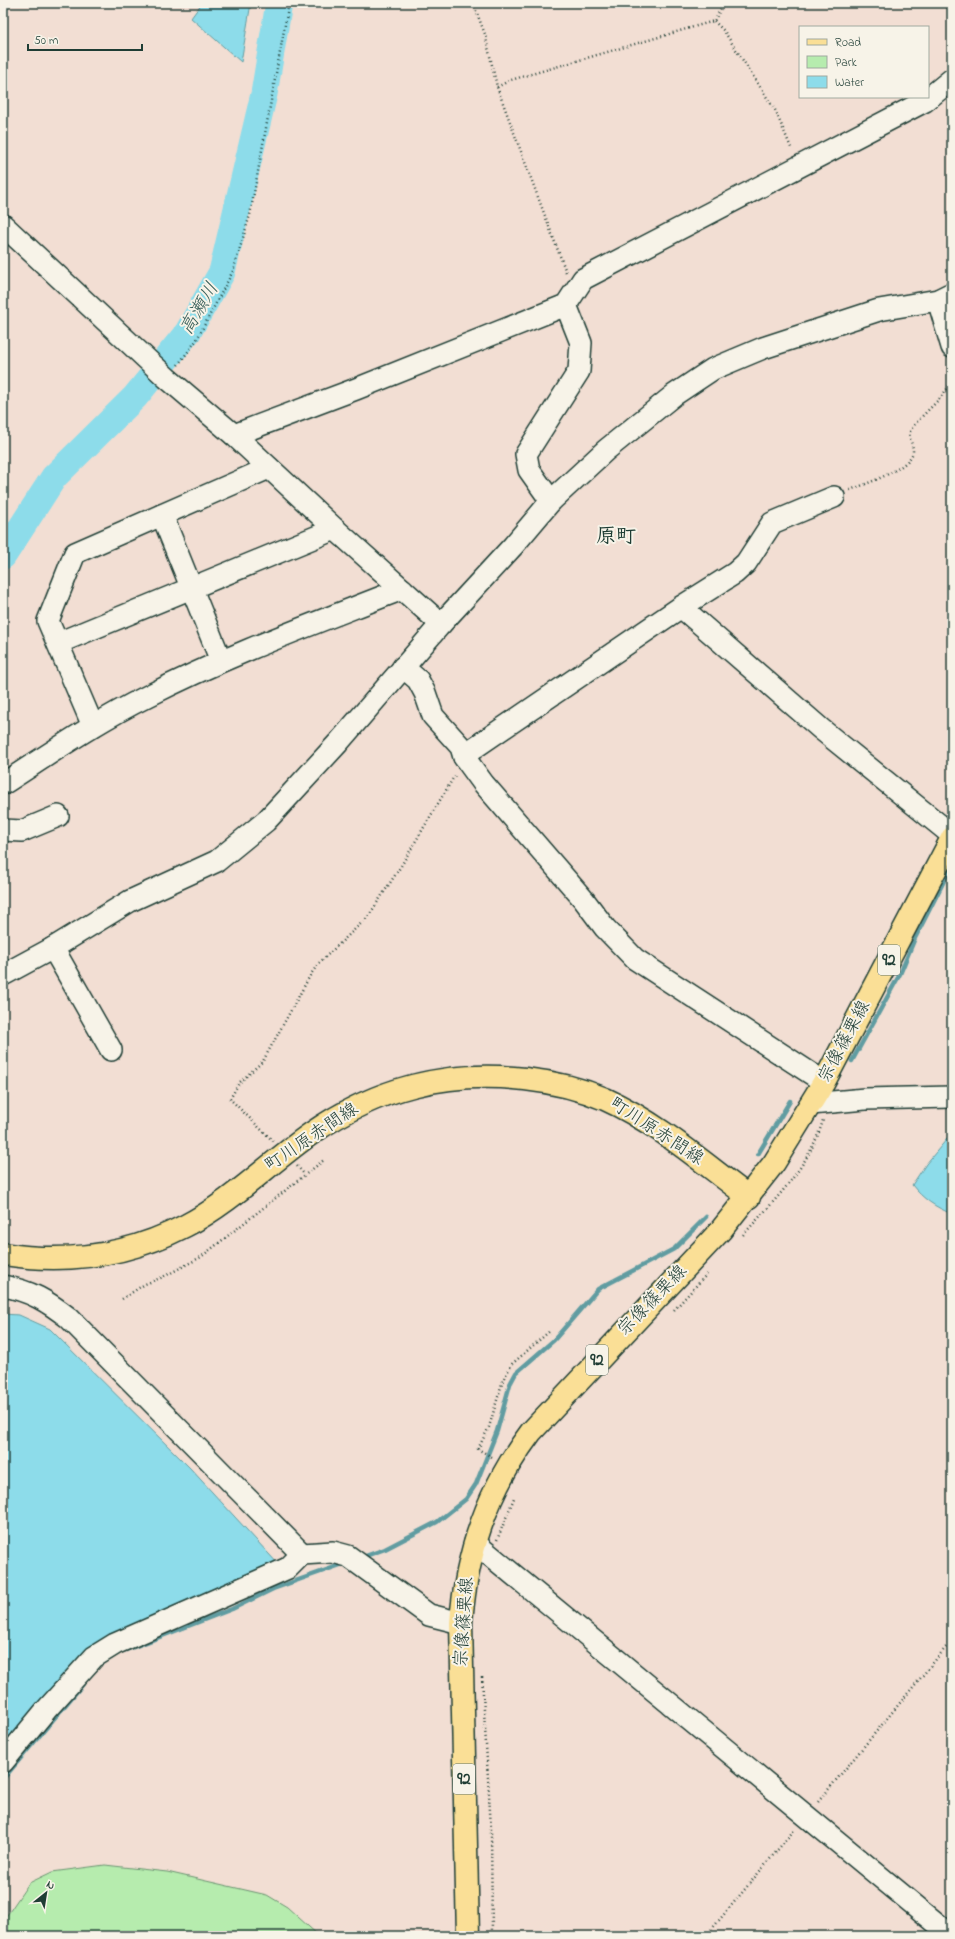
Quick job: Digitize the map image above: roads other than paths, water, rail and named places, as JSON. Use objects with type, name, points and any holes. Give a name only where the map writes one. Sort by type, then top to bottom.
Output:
[{"type":"main road","name":"宗像篠栗線","points":[[468,1936],[461,1623],[467,1574],[475,1543],[494,1491],[519,1448],[547,1413],[721,1230],[774,1164],[824,1082],[952,836]]},
{"type":"main road","name":"町川原赤間線","points":[[3,1254],[53,1259],[81,1257],[123,1250],[150,1241],[185,1226],[211,1210],[286,1153],[337,1117],[363,1103],[425,1082],[482,1075],[509,1077],[567,1086],[588,1092],[622,1108],[667,1136],[749,1197]]},
{"type":"street","points":[[929,98],[952,79]]},
{"type":"street","points":[[234,435],[356,389],[571,297],[583,279],[929,98]]},
{"type":"street","points":[[3,225],[167,378],[234,435],[335,529],[441,624]]},
{"type":"street","points":[[3,975],[53,948],[130,901],[217,861],[266,821],[343,738],[403,667],[513,546],[551,501],[606,450],[636,425],[674,395],[713,369],[763,348],[879,310],[945,296],[952,347]]},
{"type":"street","points":[[551,501],[529,470],[526,454],[579,371],[581,343],[571,297]]},
{"type":"street","points":[[93,726],[48,621],[75,553],[269,468]]},
{"type":"street","points":[[464,757],[474,748],[681,607],[735,573],[746,563],[772,523],[834,497]]},
{"type":"street","points":[[162,515],[221,661]]},
{"type":"street","points":[[58,643],[335,529]]},
{"type":"street","points":[[3,784],[93,726],[147,696],[221,661],[402,589]]},
{"type":"street","points":[[681,607],[821,729],[952,836]]},
{"type":"street","points":[[403,667],[418,680],[425,693],[433,716],[461,747],[464,757],[484,783],[584,900],[605,928],[635,959],[824,1082]]},
{"type":"street","points":[[3,830],[22,831],[58,816]]},
{"type":"street","points":[[53,948],[111,1050]]},
{"type":"street","points":[[811,1104],[865,1099],[952,1097]]},
{"type":"street","points":[[3,1286],[17,1289],[46,1300],[69,1318],[302,1554]]},
{"type":"street","points":[[475,1543],[952,1936]]},
{"type":"street","points":[[3,1762],[46,1710],[94,1657],[115,1644],[288,1568],[302,1554],[333,1552],[348,1556],[430,1615],[461,1623]]},
{"type":"water","points":[[202,3],[251,3],[241,62],[191,18]]},
{"type":"water","points":[[952,1133],[952,1214],[930,1202],[912,1185],[926,1164]]},
{"type":"water","points":[[3,1314],[19,1315],[50,1329],[190,1468],[279,1565],[126,1634],[3,1750]]},
{"type":"waterway","name":"高瀬川","points":[[3,556],[54,477],[135,397],[188,332],[222,272],[264,94],[279,3]]},
{"type":"waterway","points":[[852,1061],[900,974],[915,938],[952,865]]},
{"type":"waterway","points":[[758,1154],[790,1101]]},
{"type":"waterway","points":[[360,1558],[385,1549],[437,1522],[466,1499],[476,1484],[497,1431],[510,1384],[516,1373],[554,1340],[598,1289],[674,1249],[706,1217]]},
{"type":"waterway","points":[[126,1650],[232,1609],[273,1589],[346,1563]]},
{"type":"waterway","points":[[3,1779],[83,1684]]},
{"type":"district","name":"原町","points":[[616,537]]}]
